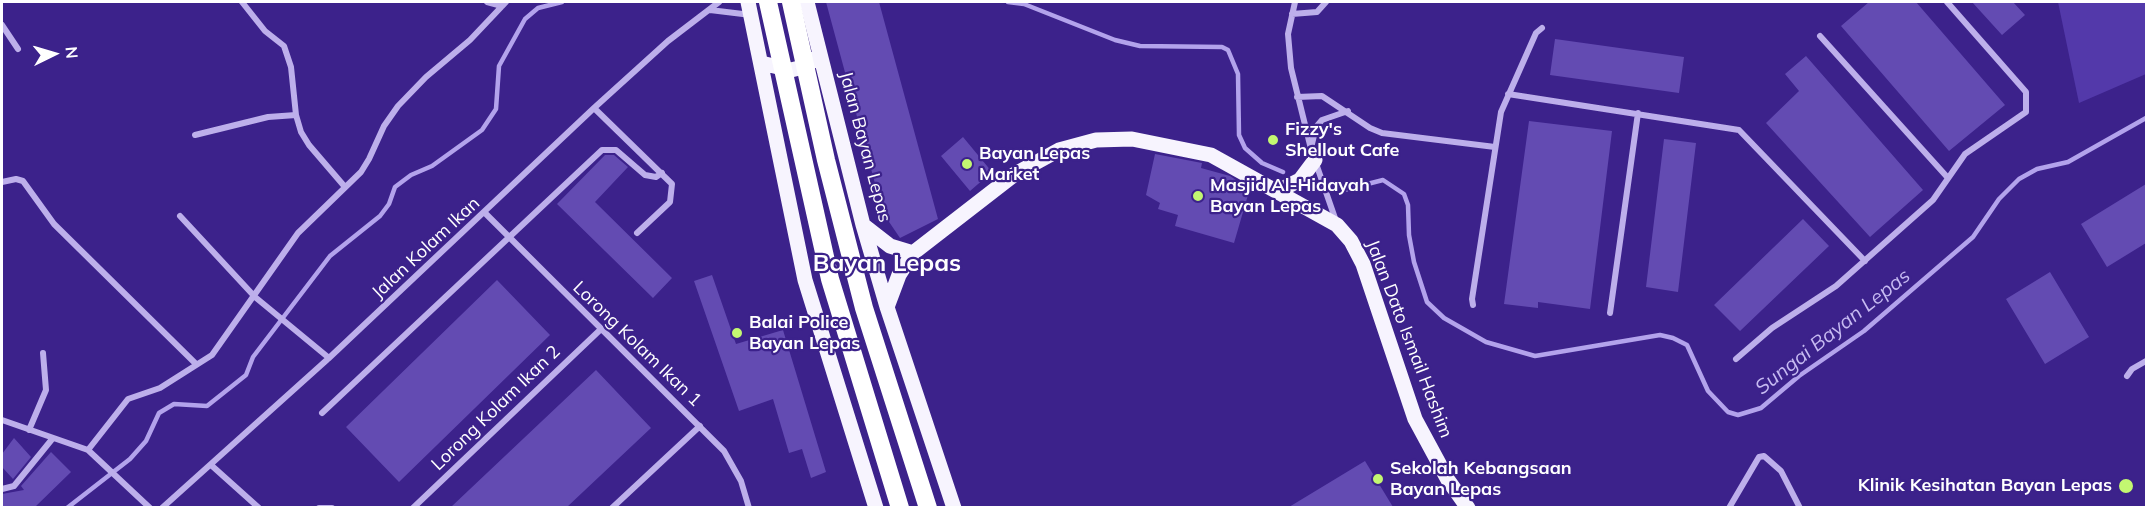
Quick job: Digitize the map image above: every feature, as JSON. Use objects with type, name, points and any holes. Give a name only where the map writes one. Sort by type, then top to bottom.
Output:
[{"type":"highway","points":[[768,2],[830,279],[900,507]]},
{"type":"highway","name":"Jalan Bayan Lepas","points":[[790,2],[826,160],[864,308],[928,507]]},
{"type":"main road","name":"Jalan Bayan Lepas","points":[[807,2],[863,225],[887,307],[954,507]]},
{"type":"main road","points":[[749,8],[805,280],[876,507]]},
{"type":"main road","points":[[761,63],[780,69],[799,69],[812,61],[819,52]]},
{"type":"main road","points":[[768,98],[780,84],[790,80],[807,79],[827,86]]},
{"type":"main road","name":"Jalan Dato Ismail Hashim","points":[[887,307],[899,275],[913,253],[1015,174],[1059,150],[1096,140],[1148,141],[1197,150],[1224,160],[1337,225],[1351,241],[1363,264],[1388,342],[1424,437],[1448,480],[1468,507]]},
{"type":"main road","points":[[1278,191],[1300,180],[1313,155]]},
{"type":"main road","points":[[863,225],[890,246],[913,253]]},
{"type":"street","points":[[242,2],[265,31],[284,46],[289,54],[296,115],[309,146],[345,187]]},
{"type":"street","points":[[487,2],[504,4]]},
{"type":"street","name":"Jalan Kolam Ikan","points":[[162,507],[329,358],[594,108],[668,41],[719,2]]},
{"type":"street","points":[[1295,2],[1288,54],[1313,155],[1337,225]]},
{"type":"street","points":[[1292,14],[1317,12],[1326,2]]},
{"type":"street","points":[[1736,359],[1772,328],[1836,286],[1933,200],[1965,154],[2026,112],[2026,92],[1947,2]]},
{"type":"street","points":[[88,450],[128,399],[159,388],[212,355],[224,342],[298,233],[345,187],[369,159],[384,126],[398,106],[426,77],[470,40],[504,4]]},
{"type":"street","points":[[710,10],[749,8]]},
{"type":"street","points":[[2,25],[18,49]]},
{"type":"street","points":[[1473,305],[1472,299],[1500,118],[1508,94],[1536,33],[1542,28]]},
{"type":"street","points":[[1820,36],[1948,178]]},
{"type":"street","points":[[1508,94],[1730,127],[1747,135],[1865,261]]},
{"type":"street","points":[[1297,97],[1322,96],[1349,111],[1370,128],[1382,133],[1496,147]]},
{"type":"street","points":[[594,108],[672,184],[670,202],[637,233]]},
{"type":"street","points":[[1313,155],[1316,127],[1322,120],[1349,111]]},
{"type":"street","points":[[1610,313],[1638,113]]},
{"type":"street","points":[[195,135],[268,117],[296,115]]},
{"type":"street","points":[[322,413],[602,150],[616,150],[645,175],[656,177],[662,173]]},
{"type":"street","points":[[2,182],[16,179],[23,181],[54,224],[196,364]]},
{"type":"street","name":"Lorong Kolam Ikan 1","points":[[485,213],[600,330],[700,426],[733,464],[750,507]]},
{"type":"street","points":[[180,216],[255,297],[329,358]]},
{"type":"street","name":"Lorong Kolam Ikan 2","points":[[413,507],[600,330]]},
{"type":"street","points":[[29,430],[46,390],[43,353]]},
{"type":"street","points":[[2127,376],[2132,369],[2146,361]]},
{"type":"street","points":[[2,421],[88,450],[107,465],[150,507]]},
{"type":"street","points":[[612,507],[700,426]]},
{"type":"street","points":[[2,489],[14,486],[53,438]]},
{"type":"street","points":[[1728,507],[1760,458],[1764,456],[1781,471],[1800,507]]},
{"type":"street","points":[[211,465],[259,507]]},
{"type":"street","points":[[320,507],[332,507]]},
{"type":"shaded area","points":[[2058,2],[2146,2],[2146,74],[2079,103]]},
{"type":"building","points":[[826,2],[879,2],[938,219],[900,238],[883,213]]},
{"type":"building","points":[[1869,2],[1916,2],[2005,105],[1949,151],[1841,26]]},
{"type":"building","points":[[1972,2],[2013,2],[2025,15],[2002,35]]},
{"type":"building","points":[[1555,39],[1684,57],[1679,93],[1550,75]]},
{"type":"building","points":[[1806,56],[1923,190],[1870,237],[1766,123],[1799,91],[1785,74]]},
{"type":"building","points":[[1529,121],[1612,131],[1590,309],[1538,302],[1538,308],[1504,304]]},
{"type":"building","name":"Bayan Lepas Market","points":[[963,137],[992,172],[970,191],[941,156]]},
{"type":"building","points":[[1664,139],[1696,143],[1678,292],[1646,287]]},
{"type":"building","name":"Masjid Al-Hidayah Bayan Lepas","points":[[1155,154],[1202,163],[1201,168],[1230,176],[1236,180],[1235,184],[1250,188],[1234,243],[1175,226],[1178,215],[1158,209],[1160,203],[1146,195]]},
{"type":"building","points":[[605,155],[614,155],[628,167],[595,202],[672,278],[653,298],[557,204]]},
{"type":"building","points":[[2146,184],[2146,243],[2107,267],[2081,224]]},
{"type":"building","points":[[1803,219],[1829,246],[1740,331],[1714,305]]},
{"type":"building","points":[[2050,272],[2089,337],[2045,364],[2006,299]]},
{"type":"building","points":[[712,275],[736,344],[783,330],[826,472],[811,478],[802,449],[789,453],[773,399],[739,411],[694,281]]},
{"type":"building","points":[[497,280],[550,335],[399,482],[346,427]]},
{"type":"building","points":[[596,370],[651,428],[567,507],[451,507]]},
{"type":"building","points":[[14,438],[31,457],[13,479],[2,467],[2,454]]},
{"type":"building","points":[[51,452],[71,472],[35,507],[2,507],[2,494],[24,490],[21,486]]},
{"type":"building","points":[[1365,461],[1393,507],[1289,507]]},
{"type":"waterway","name":"Sungai Bayan Lepas","points":[[67,508],[130,459],[146,441],[159,413],[174,404],[207,406],[246,375],[253,357],[330,256],[380,216],[389,204],[395,187],[411,175],[432,166],[482,130],[496,109],[499,66],[525,19],[538,8],[562,2]]},
{"type":"waterway","name":"Sungai Bayan Lepas","points":[[1008,2],[1024,4],[1115,40],[1140,46],[1222,47],[1228,50],[1238,74],[1239,135],[1245,148],[1262,163],[1283,172]]},
{"type":"waterway","name":"Sungai Bayan Lepas","points":[[1344,190],[1383,180],[1404,194],[1408,205],[1409,235],[1414,262],[1427,302],[1444,318],[1486,342],[1535,356],[1660,335],[1673,338],[1687,345],[1708,391],[1728,412],[1738,415],[1761,408],[1799,376],[1864,331],[1973,237],[1999,199],[2019,179],[2037,169],[2068,162],[2146,118]]},
{"type":"place","name":"Fizzy's Shellout Cafe","points":[[1273,140]]},
{"type":"place","name":"Bayan Lepas Market","points":[[967,164]]},
{"type":"place","name":"Masjid Al-Hidayah Bayan Lepas","points":[[1198,196]]},
{"type":"place","name":"Balai Police Bayan Lepas","points":[[737,333]]},
{"type":"place","name":"Sekolah Kebangsaan Bayan Lepas","points":[[1378,479]]},
{"type":"place","name":"Klinik Kesihatan Bayan Lepas","points":[[2126,486]]},
{"type":"district","name":"Bayan Lepas","points":[[887,264]]}]
